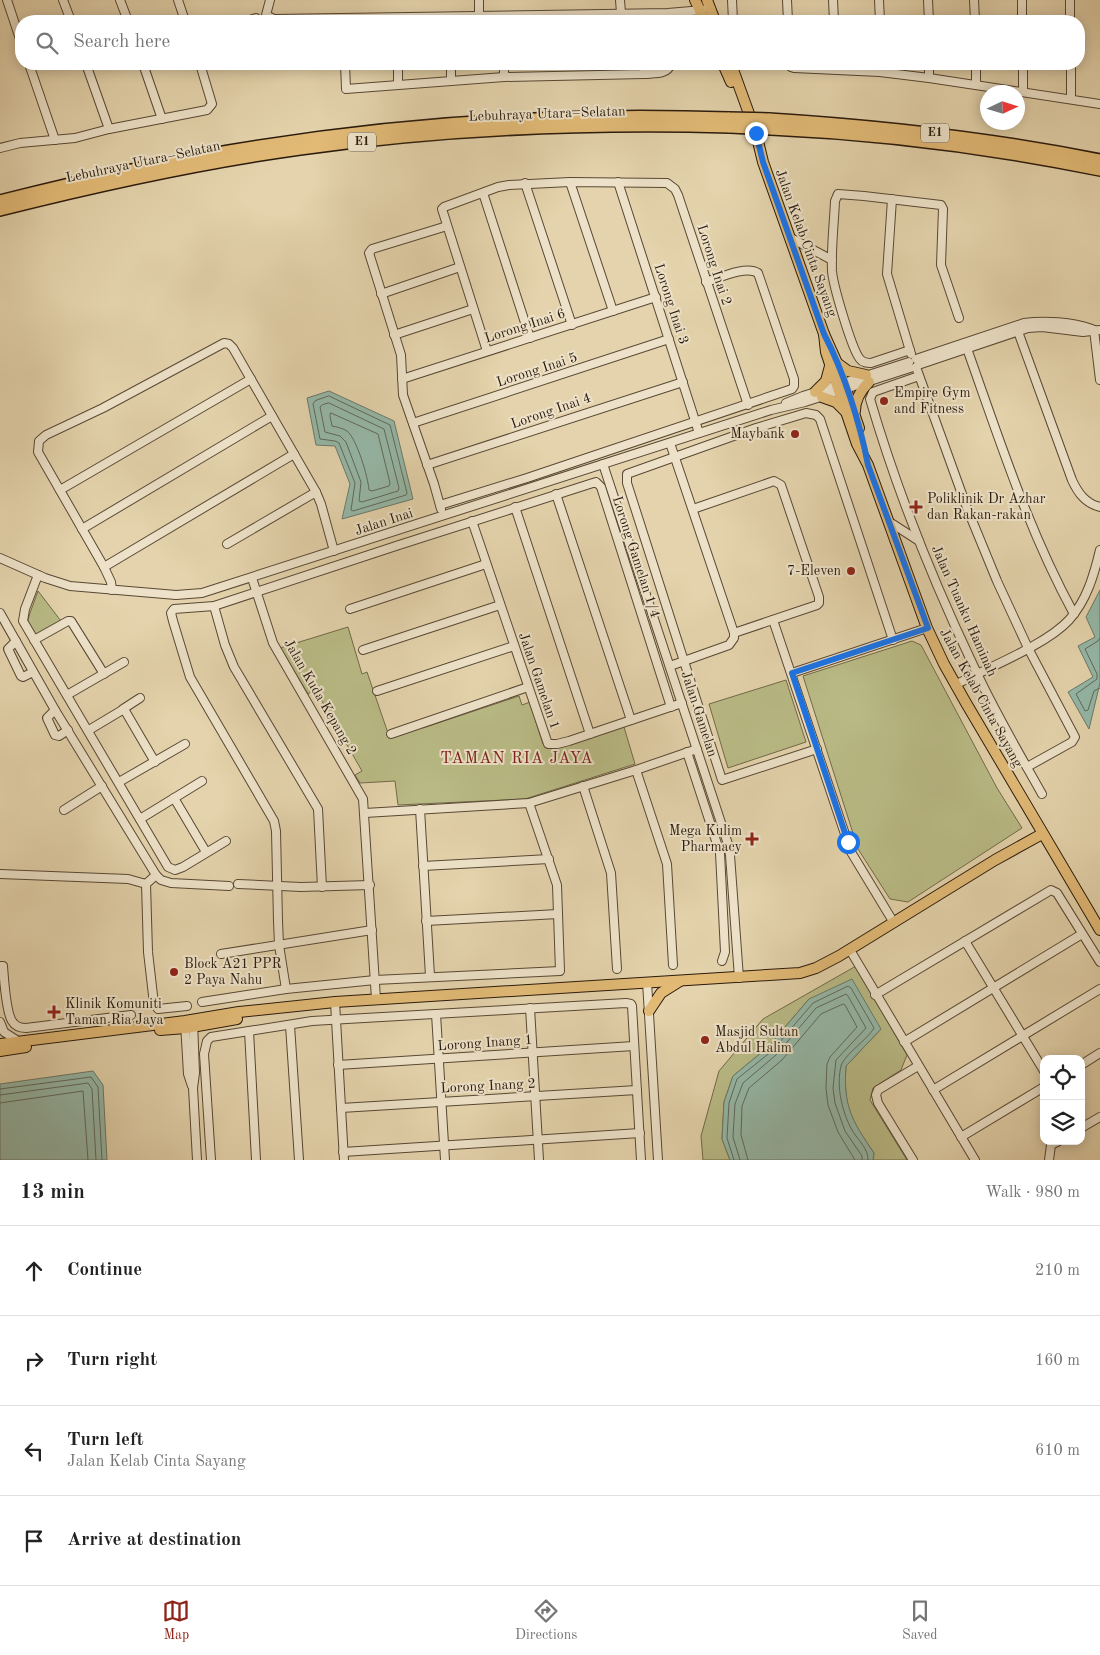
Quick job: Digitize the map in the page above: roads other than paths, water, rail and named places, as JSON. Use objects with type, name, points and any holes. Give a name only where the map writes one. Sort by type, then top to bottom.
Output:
[{"type":"highway","name":"Lebuhraya Utara–Selatan","points":[[0,200],[211,154],[300,140],[463,122],[578,116],[627,115],[770,124],[860,125],[1009,143],[1100,160]]},
{"type":"highway","name":"Lebuhraya Utara–Selatan","points":[[0,210],[68,193],[187,168],[311,148],[412,136],[524,128],[730,122]]},
{"type":"highway","name":"Lebuhraya Utara–Selatan","points":[[770,124],[971,148],[1100,170]]},
{"type":"main road","points":[[695,0],[705,10]]},
{"type":"main road","name":"Jalan Kelab Cinta Sayang","points":[[725,70],[763,162]]},
{"type":"main road","name":"Jalan Kelab Cinta Sayang","points":[[733,70],[756,133],[763,162],[852,418],[857,444],[868,465],[928,628],[955,685],[1100,930]]},
{"type":"main road","points":[[834,365],[868,378],[862,388],[852,418],[836,402],[818,394],[834,365]]},
{"type":"main road","points":[[1023,844],[1032,830],[1032,820],[1028,810]]},
{"type":"main road","points":[[0,1051],[240,1018],[264,1010],[335,1002],[800,973],[816,968],[850,950],[1042,834]]},
{"type":"main road","points":[[1023,844],[1044,846],[1059,860]]},
{"type":"main road","points":[[649,1011],[661,993],[680,981]]},
{"type":"main road","points":[[0,1044],[82,1032],[189,1024]]},
{"type":"street","points":[[7,0],[15,24]]},
{"type":"street","points":[[63,0],[69,15]]},
{"type":"street","points":[[120,0],[126,15]]},
{"type":"street","points":[[178,0],[183,15]]},
{"type":"street","points":[[268,15],[266,13],[270,0]]},
{"type":"street","points":[[479,0],[480,15]]},
{"type":"street","points":[[620,0],[621,12]]},
{"type":"street","points":[[732,0],[733,15]]},
{"type":"street","points":[[787,0],[788,15]]},
{"type":"street","points":[[833,0],[834,15]]},
{"type":"street","points":[[879,0],[880,15]]},
{"type":"street","points":[[928,0],[929,15]]},
{"type":"street","points":[[974,0],[975,15]]},
{"type":"street","points":[[1022,0],[1022,15]]},
{"type":"street","points":[[1070,0],[1070,15]]},
{"type":"street","points":[[562,15],[621,12],[668,13],[705,10]]},
{"type":"street","points":[[31,70],[55,140]]},
{"type":"street","points":[[88,70],[109,129]]},
{"type":"street","points":[[145,70],[162,119]]},
{"type":"street","points":[[1,145],[75,138],[109,129],[205,110],[211,106],[202,70]]},
{"type":"street","points":[[345,70],[346,89],[451,80],[644,74],[664,72],[666,70]]},
{"type":"street","points":[[398,70],[398,84]]},
{"type":"street","points":[[451,70],[451,80]]},
{"type":"street","points":[[504,70],[504,77]]},
{"type":"street","points":[[862,70],[983,85]]},
{"type":"street","points":[[929,70],[929,78]]},
{"type":"street","points":[[976,70],[976,84]]},
{"type":"street","points":[[1023,70],[1023,85]]},
{"type":"street","points":[[1071,70],[1071,98]]},
{"type":"street","points":[[1025,91],[1100,104]]},
{"type":"street","points":[[570,182],[613,311]]},
{"type":"street","name":"Lorong Inai 2","points":[[448,226],[442,209],[504,186],[525,183],[618,182],[663,183],[672,186],[675,189],[748,405]]},
{"type":"street","name":"Lorong Inai 3","points":[[618,182],[699,433]]},
{"type":"street","points":[[525,183],[572,325]]},
{"type":"street","points":[[483,193],[530,338]]},
{"type":"street","points":[[910,350],[871,363],[864,362],[859,358],[835,289],[832,260],[836,196],[842,194],[941,205],[941,265],[959,318]]},
{"type":"street","points":[[892,199],[888,274],[913,363],[967,508],[997,581],[1028,648],[1075,738],[1072,742],[1027,768]]},
{"type":"street","points":[[442,516],[402,390],[401,355],[369,253],[372,249],[448,226],[487,352]]},
{"type":"street","points":[[789,236],[832,260]]},
{"type":"street","points":[[381,294],[460,267]]},
{"type":"street","points":[[440,505],[789,391],[794,386],[794,379],[758,272],[744,270],[706,282]]},
{"type":"street","name":"Lorong Inai 6","points":[[402,379],[656,297]]},
{"type":"street","points":[[394,335],[473,309]]},
{"type":"street","name":"Jalan Inai","points":[[0,558],[64,585],[176,595],[210,592],[1017,328],[1039,322],[1082,326],[1097,330]]},
{"type":"street","points":[[1017,328],[1072,480],[1085,500],[1100,507]]},
{"type":"street","points":[[1097,330],[1100,380]]},
{"type":"street","name":"Lorong Inai 5","points":[[413,422],[669,339]]},
{"type":"street","points":[[112,590],[111,582],[104,567],[38,452],[39,441],[46,435],[103,408],[224,343],[231,346],[316,492],[334,551]]},
{"type":"street","points":[[966,346],[1013,479],[1054,575],[1074,614]]},
{"type":"street","name":"Jalan Tuanku Haminah","points":[[919,376],[874,392],[870,399],[919,541],[977,673],[1042,794]]},
{"type":"street","points":[[60,490],[250,379]]},
{"type":"street","name":"Lorong Inai 4","points":[[427,465],[683,382]]},
{"type":"street","points":[[817,749],[722,780],[626,479],[630,473],[806,412],[818,417],[892,640]]},
{"type":"street","points":[[82,529],[272,416]]},
{"type":"street","points":[[670,443],[734,633],[733,641],[729,644],[670,666]]},
{"type":"street","points":[[104,567],[294,454]]},
{"type":"street","name":"Jalan Gamelan","points":[[603,464],[730,855],[739,978]]},
{"type":"street","points":[[693,509],[776,481],[781,485],[820,601],[817,605],[734,633]]},
{"type":"street","name":"Lorong Gamelan 1/4","points":[[278,885],[274,821],[190,678],[172,616],[174,609],[214,606],[594,482],[600,487],[671,707]]},
{"type":"street","points":[[227,544],[316,492]]},
{"type":"street","points":[[556,494],[631,720]]},
{"type":"street","points":[[515,507],[590,734]]},
{"type":"street","points":[[888,521],[919,541]]},
{"type":"street","name":"Jalan Gamelan 1","points":[[472,522],[548,744],[557,744],[590,734],[682,703]]},
{"type":"street","points":[[955,685],[1028,648],[1064,625],[1074,614],[1090,585],[1100,550]]},
{"type":"street","points":[[350,609],[486,564]]},
{"type":"street","points":[[38,575],[23,616],[25,624],[170,869],[175,870],[184,867],[226,841]]},
{"type":"street","name":"Jalan Kuda Kepang 2","points":[[252,578],[273,643],[362,795],[370,885],[376,999]]},
{"type":"street","points":[[363,650],[500,605]]},
{"type":"street","points":[[214,606],[225,645],[234,667],[318,809],[322,887]]},
{"type":"street","points":[[0,612],[55,710],[156,875],[161,880],[171,883],[228,886]]},
{"type":"street","points":[[34,640],[68,620],[71,621],[104,674]]},
{"type":"street","points":[[773,620],[853,858],[894,923]]},
{"type":"street","points":[[792,673],[928,628]]},
{"type":"street","points":[[16,641],[8,649],[21,676],[23,677],[33,672]]},
{"type":"street","points":[[377,691],[514,646]]},
{"type":"street","points":[[67,695],[124,662]]},
{"type":"street","points":[[391,734],[528,687]]},
{"type":"street","points":[[88,730],[140,698]]},
{"type":"street","points":[[123,709],[155,762]]},
{"type":"street","points":[[55,710],[46,718],[55,735],[59,736],[68,730]]},
{"type":"street","points":[[119,782],[185,744]]},
{"type":"street","points":[[365,813],[529,802],[636,770],[697,749]]},
{"type":"street","points":[[687,752],[720,853],[725,952],[722,960]]},
{"type":"street","points":[[636,770],[667,864],[673,965]]},
{"type":"street","points":[[140,819],[202,781]]},
{"type":"street","points":[[64,810],[102,786]]},
{"type":"street","points":[[583,786],[612,873],[617,968]]},
{"type":"street","points":[[174,798],[206,852]]},
{"type":"street","points":[[202,1002],[286,989],[375,980],[560,970],[557,885],[529,802]]},
{"type":"street","points":[[420,809],[430,976]]},
{"type":"street","points":[[423,866],[549,859]]},
{"type":"street","points":[[0,874],[128,879],[146,884]]},
{"type":"street","points":[[156,875],[146,884],[148,952],[154,1004],[158,1008],[187,1006]]},
{"type":"street","points":[[238,884],[322,887],[370,885]]},
{"type":"street","points":[[278,885],[279,945],[286,989]]},
{"type":"street","points":[[876,995],[1052,890],[1057,893],[1100,962]]},
{"type":"street","points":[[426,921],[558,914]]},
{"type":"street","points":[[221,954],[372,930]]},
{"type":"street","points":[[904,1042],[1082,934]]},
{"type":"street","points":[[965,941],[1040,1065]]},
{"type":"street","points":[[850,950],[975,1160]]},
{"type":"street","points":[[0,966],[3,966],[9,1014],[14,1024],[26,1028],[131,1015]]},
{"type":"street","points":[[647,982],[658,1160]]},
{"type":"street","points":[[933,1090],[1100,989]]},
{"type":"street","points":[[335,1002],[344,1156],[444,1145],[640,1133]]},
{"type":"street","points":[[211,1160],[204,1050],[207,1041],[211,1037],[335,1019],[629,1003],[632,1006],[641,1160]]},
{"type":"street","points":[[530,1008],[539,1160]]},
{"type":"street","points":[[436,1014],[445,1160]]},
{"type":"street","points":[[99,1019],[106,1030]]},
{"type":"street","points":[[82,1032],[85,1020]]},
{"type":"street","points":[[0,1022],[4,1032],[18,1041]]},
{"type":"street","points":[[189,1024],[195,1073],[193,1088],[197,1160]]},
{"type":"street","points":[[290,1025],[299,1160]]},
{"type":"street","points":[[249,1032],[256,1160]]},
{"type":"street","name":"Lorong Inang 1","points":[[338,1065],[634,1046]]},
{"type":"street","points":[[1085,1062],[1100,1053]]},
{"type":"street","points":[[913,1160],[878,1103],[876,1095],[878,1090],[918,1066]]},
{"type":"street","points":[[961,1136],[1040,1089]]},
{"type":"street","name":"Lorong Inang 2","points":[[341,1108],[637,1090]]},
{"type":"street","points":[[1085,1126],[1100,1117]]},
{"type":"street","points":[[1049,1160],[1054,1145]]},
{"type":"water","points":[[329,391],[394,421],[413,499],[342,519],[350,484],[335,446],[316,445],[307,398]]},
{"type":"water","points":[[1100,590],[1100,683],[1089,729],[1068,692],[1093,677],[1078,646],[1095,637],[1086,617]]},
{"type":"water","points":[[852,979],[881,1029],[846,1066],[845,1080],[851,1112],[860,1132],[874,1153],[873,1160],[730,1160],[722,1139],[724,1102],[733,1076],[768,1047],[809,999]]},
{"type":"water","points":[[93,1071],[103,1085],[107,1160],[0,1160],[0,1084]]},
{"type":"place","name":"Empire Gym and Fitness","points":[[884,401]]},
{"type":"place","name":"Maybank","points":[[795,434]]},
{"type":"place","name":"Poliklinik Dr Azhar dan Rakan-rakan","points":[[916,507]]},
{"type":"place","name":"7-Eleven","points":[[851,571]]},
{"type":"place","name":"Mega Kulim Pharmacy","points":[[752,839]]},
{"type":"place","name":"Block A21 PPR 2 Paya Nahu","points":[[174,972]]},
{"type":"place","name":"Klinik Komuniti Taman Ria Jaya","points":[[54,1012]]},
{"type":"place","name":"Masjid Sultan Abdul Halim","points":[[705,1040]]},
{"type":"district","name":"TAMAN RIA JAYA","points":[[517,759]]}]
